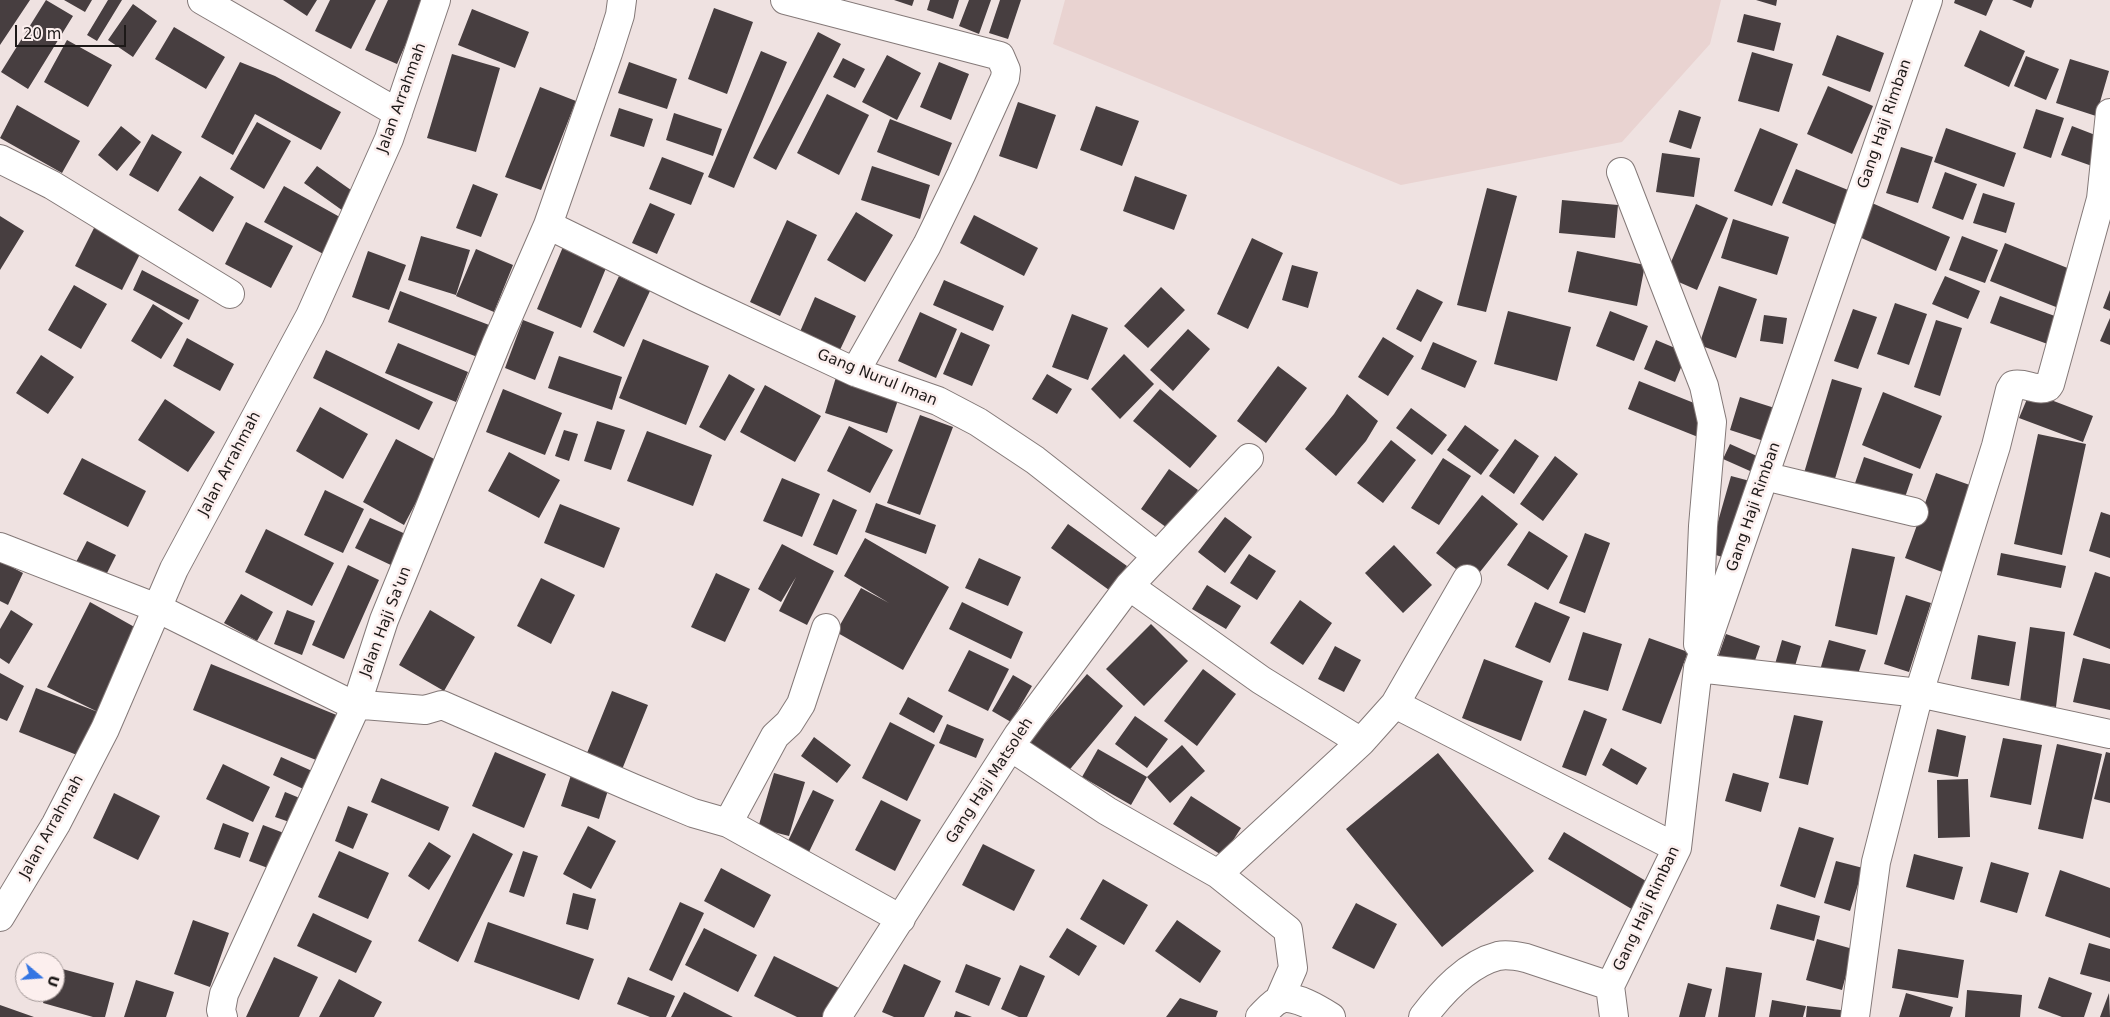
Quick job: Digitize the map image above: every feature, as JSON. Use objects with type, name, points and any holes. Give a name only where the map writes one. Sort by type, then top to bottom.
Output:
[{"type":"street","points":[[202,0],[398,113]]},
{"type":"street","name":"Jalan Arrahmah","points":[[0,917],[56,824],[105,729],[174,569],[310,316],[389,139],[436,0]]},
{"type":"street","name":"Jalan Haji Sa'un","points":[[223,1017],[221,1010],[224,994],[356,706],[384,620],[497,342],[548,225],[611,43],[620,15],[622,0]]},
{"type":"street","points":[[785,0],[1000,56],[1006,70],[1005,78],[961,175],[926,245],[855,372]]},
{"type":"street","name":"Gang Haji Rimban","points":[[1614,1017],[1610,986],[1677,848],[1698,668],[1928,0]]},
{"type":"street","points":[[1855,1017],[1876,862],[1920,693],[1996,446],[2010,390],[2013,384],[2042,389],[2050,384],[2106,201],[2110,112]]},
{"type":"street","points":[[0,159],[52,185],[230,294]]},
{"type":"street","points":[[1621,172],[1704,386],[1710,406],[1712,422],[1698,612],[1698,668],[1920,693],[2110,734]]},
{"type":"street","name":"Gang Nurul Iman","points":[[548,225],[855,372],[938,402],[978,422],[1035,460],[1156,555]]},
{"type":"street","name":"Gang Haji Matsoleh","points":[[837,1017],[1010,746],[1129,586],[1156,555],[1249,458]]},
{"type":"street","points":[[1764,476],[1914,512]]},
{"type":"street","points":[[0,547],[157,608],[356,706],[425,710],[442,705],[693,813],[728,823],[901,919]]},
{"type":"street","points":[[1218,874],[1361,742],[1396,704],[1466,579]]},
{"type":"street","points":[[1129,586],[1261,680],[1361,742]]},
{"type":"street","points":[[728,823],[775,736],[790,723],[801,704],[826,628]]},
{"type":"street","points":[[1396,704],[1677,848]]},
{"type":"street","points":[[1010,746],[1106,811],[1218,874],[1288,930],[1293,968],[1269,1008]]},
{"type":"street","points":[[1423,1017],[1452,983],[1478,965],[1498,956],[1526,958],[1610,986]]},
{"type":"street","points":[[1269,1008],[1285,998],[1306,1003],[1332,1017]]},
{"type":"shaded area","points":[[1065,0],[1721,0],[1710,44],[1622,142],[1401,185],[1053,44]]},
{"type":"building","points":[[0,0],[30,0],[0,45]]},
{"type":"building","points":[[46,0],[73,16],[28,89],[1,72]]},
{"type":"building","points":[[64,0],[92,0],[85,12]]},
{"type":"building","points":[[108,0],[122,0],[97,41],[87,35]]},
{"type":"building","points":[[283,0],[317,0],[307,16]]},
{"type":"building","points":[[330,0],[376,0],[351,49],[315,31]]},
{"type":"building","points":[[388,0],[425,0],[397,64],[365,50]]},
{"type":"building","points":[[894,0],[914,0],[912,6]]},
{"type":"building","points":[[930,0],[959,0],[953,19],[927,10]]},
{"type":"building","points":[[969,0],[991,0],[979,34],[959,26]]},
{"type":"building","points":[[1000,0],[1021,0],[1008,39],[989,33]]},
{"type":"building","points":[[1756,0],[1777,0],[1776,6]]},
{"type":"building","points":[[1955,0],[1993,0],[1986,16],[1954,3]]},
{"type":"building","points":[[2012,0],[2034,0],[2031,8]]},
{"type":"building","points":[[133,4],[157,21],[133,57],[108,40]]},
{"type":"building","points":[[714,8],[753,22],[727,94],[688,79]]},
{"type":"building","points":[[472,9],[529,32],[515,68],[458,45]]},
{"type":"building","points":[[1744,14],[1781,23],[1774,51],[1737,42]]},
{"type":"building","points":[[174,27],[225,57],[206,89],[155,59]]},
{"type":"building","points":[[1980,30],[2025,51],[2009,87],[1964,66]]},
{"type":"building","points":[[818,32],[841,44],[776,170],[753,158]]},
{"type":"building","points":[[1837,35],[1884,53],[1870,92],[1822,75]]},
{"type":"building","points":[[67,40],[112,65],[88,107],[44,82]]},
{"type":"building","points":[[761,51],[787,62],[734,188],[708,177]]},
{"type":"building","points":[[1752,52],[1793,64],[1779,112],[1738,101]]},
{"type":"building","points":[[452,54],[500,68],[476,152],[427,138]]},
{"type":"building","points":[[887,55],[921,73],[897,120],[862,102]]},
{"type":"building","points":[[2026,56],[2059,69],[2046,100],[2014,86]]},
{"type":"building","points":[[843,58],[865,69],[855,88],[833,77]]},
{"type":"building","points":[[2070,59],[2109,71],[2096,116],[2056,103]]},
{"type":"building","points":[[240,62],[275,76],[341,112],[321,150],[255,114],[233,155],[201,137]]},
{"type":"building","points":[[629,62],[677,79],[667,109],[618,93]]},
{"type":"building","points":[[939,62],[969,74],[951,120],[920,107]]},
{"type":"building","points":[[1828,86],[1873,106],[1852,154],[1807,134]]},
{"type":"building","points":[[540,87],[576,101],[541,190],[505,177]]},
{"type":"building","points":[[827,94],[869,115],[839,175],[797,153]]},
{"type":"building","points":[[1018,102],[1056,115],[1037,169],[999,156]]},
{"type":"building","points":[[17,105],[80,141],[62,173],[0,138]]},
{"type":"building","points":[[1096,106],[1139,121],[1122,166],[1080,150]]},
{"type":"building","points":[[619,108],[653,119],[644,147],[610,136]]},
{"type":"building","points":[[2036,109],[2064,118],[2051,158],[2023,148]]},
{"type":"building","points":[[1679,110],[1701,117],[1691,149],[1669,142]]},
{"type":"building","points":[[674,113],[722,129],[713,156],[666,140]]},
{"type":"building","points":[[890,119],[952,143],[939,176],[877,152]]},
{"type":"building","points":[[257,122],[291,141],[264,189],[230,169]]},
{"type":"building","points":[[121,126],[141,142],[117,171],[98,155]]},
{"type":"building","points":[[2072,126],[2103,138],[2092,166],[2061,155]]},
{"type":"building","points":[[1760,128],[1798,144],[1772,206],[1734,191]]},
{"type":"building","points":[[1946,128],[2016,153],[2004,187],[1934,162]]},
{"type":"building","points":[[152,134],[182,152],[158,192],[129,175]]},
{"type":"building","points":[[1901,147],[1933,157],[1918,203],[1886,193]]},
{"type":"building","points":[[1662,153],[1700,158],[1694,197],[1656,192]]},
{"type":"building","points":[[662,157],[704,173],[691,205],[649,189]]},
{"type":"building","points":[[317,166],[358,195],[346,213],[304,183]]},
{"type":"building","points":[[872,166],[930,185],[920,219],[861,200]]},
{"type":"building","points":[[1796,169],[1853,192],[1839,226],[1782,203]]},
{"type":"building","points":[[1945,172],[1977,184],[1963,220],[1932,208]]},
{"type":"building","points":[[200,176],[234,197],[213,232],[178,210]]},
{"type":"building","points":[[1135,176],[1187,195],[1174,230],[1123,211]]},
{"type":"building","points":[[473,184],[498,194],[481,237],[456,228]]},
{"type":"building","points":[[284,186],[347,221],[327,256],[264,222]]},
{"type":"building","points":[[1487,188],[1517,196],[1486,312],[1457,305]]},
{"type":"building","points":[[1983,193],[2015,203],[2006,233],[1973,223]]},
{"type":"building","points":[[1562,200],[1618,205],[1615,238],[1559,233]]},
{"type":"building","points":[[650,203],[675,214],[657,254],[632,243]]},
{"type":"building","points":[[1872,203],[1950,237],[1936,271],[1857,236]]},
{"type":"building","points":[[1696,204],[1728,218],[1697,290],[1665,276]]},
{"type":"building","points":[[856,212],[893,235],[865,282],[827,260]]},
{"type":"building","points":[[974,215],[1038,248],[1024,276],[960,243]]},
{"type":"building","points":[[0,216],[24,231],[0,270]]},
{"type":"building","points":[[1733,219],[1789,237],[1777,275],[1721,258]]},
{"type":"building","points":[[787,220],[817,235],[780,316],[750,302]]},
{"type":"building","points":[[246,222],[293,246],[271,288],[225,264]]},
{"type":"building","points":[[95,226],[142,250],[122,290],[75,266]]},
{"type":"building","points":[[421,236],[470,250],[456,295],[408,280]]},
{"type":"building","points":[[1962,236],[1998,250],[1985,283],[1949,270]]},
{"type":"building","points":[[1252,238],[1283,253],[1248,329],[1217,314]]},
{"type":"building","points":[[565,242],[609,261],[581,328],[537,309]]},
{"type":"building","points":[[2005,243],[2075,271],[2061,309],[1990,281]]},
{"type":"building","points":[[476,249],[513,265],[494,312],[456,296]]},
{"type":"building","points":[[368,251],[406,265],[389,310],[352,297]]},
{"type":"building","points":[[1577,251],[1645,265],[1637,306],[1568,292]]},
{"type":"building","points":[[1292,265],[1318,272],[1308,308],[1282,300]]},
{"type":"building","points":[[142,270],[199,300],[189,320],[133,290]]},
{"type":"building","points":[[619,276],[650,291],[624,347],[593,332]]},
{"type":"building","points":[[1945,276],[1980,291],[1968,319],[1932,304]]},
{"type":"building","points":[[944,280],[1004,306],[993,331],[933,305]]},
{"type":"building","points":[[74,285],[107,304],[81,349],[48,330]]},
{"type":"building","points":[[1719,286],[1757,299],[1736,358],[1699,345]]},
{"type":"building","points":[[1161,287],[1185,310],[1148,348],[1124,326]]},
{"type":"building","points":[[1417,289],[1443,302],[1421,342],[1396,329]]},
{"type":"building","points":[[2110,290],[2110,311],[2103,308]]},
{"type":"building","points":[[400,291],[497,328],[485,360],[388,322]]},
{"type":"building","points":[[2000,296],[2063,319],[2053,346],[1990,323]]},
{"type":"building","points":[[815,297],[856,316],[839,352],[799,334]]},
{"type":"building","points":[[1895,303],[1927,314],[1909,365],[1877,354]]},
{"type":"building","points":[[153,304],[183,323],[161,359],[131,341]]},
{"type":"building","points":[[1853,309],[1877,317],[1858,369],[1834,361]]},
{"type":"building","points":[[1508,311],[1571,327],[1557,381],[1494,364]]},
{"type":"building","points":[[1610,311],[1648,326],[1634,361],[1596,346]]},
{"type":"building","points":[[920,312],[957,329],[936,378],[898,361]]},
{"type":"building","points":[[1072,314],[1108,328],[1088,380],[1052,367]]},
{"type":"building","points":[[1764,315],[1787,318],[1783,344],[1760,341]]},
{"type":"building","points":[[2110,318],[2110,345],[2100,341]]},
{"type":"building","points":[[523,320],[554,332],[535,380],[505,368]]},
{"type":"building","points":[[1936,320],[1962,328],[1940,396],[1914,387]]},
{"type":"building","points":[[1188,329],[1210,349],[1173,391],[1150,370]]},
{"type":"building","points":[[961,332],[990,345],[972,386],[943,374]]},
{"type":"building","points":[[1383,337],[1414,356],[1388,396],[1358,377]]},
{"type":"building","points":[[187,338],[234,364],[220,391],[173,366]]},
{"type":"building","points":[[643,339],[709,366],[686,425],[619,398]]},
{"type":"building","points":[[1656,340],[1687,353],[1675,382],[1644,369]]},
{"type":"building","points":[[1433,342],[1477,361],[1465,388],[1421,369]]},
{"type":"building","points":[[398,343],[468,372],[456,402],[385,373]]},
{"type":"building","points":[[326,350],[433,402],[419,430],[313,378]]},
{"type":"building","points":[[1124,354],[1154,384],[1120,419],[1091,389]]},
{"type":"building","points":[[41,355],[74,377],[48,414],[16,393]]},
{"type":"building","points":[[559,356],[622,377],[612,410],[548,388]]},
{"type":"building","points":[[1278,366],[1307,388],[1266,443],[1237,421]]},
{"type":"building","points":[[729,374],[755,389],[725,441],[699,427]]},
{"type":"building","points":[[837,374],[900,394],[887,433],[825,413]]},
{"type":"building","points":[[1047,374],[1072,389],[1057,414],[1032,399]]},
{"type":"building","points":[[1832,379],[1862,388],[1834,482],[1804,473]]},
{"type":"building","points":[[1639,381],[1709,409],[1698,437],[1628,409]]},
{"type":"building","points":[[765,385],[821,416],[795,462],[740,432]]},
{"type":"building","points":[[503,389],[562,413],[545,455],[486,432]]},
{"type":"building","points":[[1160,389],[1217,436],[1190,468],[1133,421]]},
{"type":"building","points":[[1883,392],[1942,416],[1920,469],[1862,445]]},
{"type":"building","points":[[2030,392],[2093,416],[2083,442],[2019,418]]},
{"type":"building","points":[[1347,394],[1378,421],[1366,441],[1336,476],[1305,449],[1334,414]]},
{"type":"building","points":[[1740,397],[1781,410],[1770,443],[1730,430]]},
{"type":"building","points":[[165,399],[215,432],[188,472],[138,440]]},
{"type":"building","points":[[320,407],[368,434],[343,479],[296,451]]},
{"type":"building","points":[[1411,408],[1447,435],[1432,455],[1396,428]]},
{"type":"building","points":[[920,415],[953,427],[920,515],[887,503]]},
{"type":"building","points":[[597,421],[625,430],[611,470],[584,461]]},
{"type":"building","points":[[1465,425],[1499,450],[1481,475],[1447,450]]},
{"type":"building","points":[[849,426],[893,450],[870,493],[827,471]]},
{"type":"building","points":[[564,430],[578,434],[569,461],[555,456]]},
{"type":"building","points":[[647,431],[712,455],[693,506],[627,481]]},
{"type":"building","points":[[2038,434],[2086,444],[2062,555],[2014,544]]},
{"type":"building","points":[[396,439],[438,461],[404,525],[363,502]]},
{"type":"building","points":[[1515,439],[1539,456],[1514,494],[1489,476]]},
{"type":"building","points":[[1391,440],[1416,460],[1383,503],[1357,483]]},
{"type":"building","points":[[1730,444],[1766,460],[1759,475],[1723,459]]},
{"type":"building","points":[[509,452],[560,480],[539,518],[488,491]]},
{"type":"building","points":[[1555,456],[1578,474],[1543,521],[1520,504]]},
{"type":"building","points":[[1864,457],[1913,474],[1902,506],[1853,489]]},
{"type":"building","points":[[82,458],[146,491],[128,527],[63,494]]},
{"type":"building","points":[[1443,458],[1471,476],[1439,525],[1411,508]]},
{"type":"building","points":[[1169,469],[1198,490],[1170,530],[1141,509]]},
{"type":"building","points":[[1936,473],[1981,489],[1950,575],[1905,558]]},
{"type":"building","points":[[1731,476],[1750,481],[1729,559],[1709,553]]},
{"type":"building","points":[[782,478],[820,494],[802,537],[763,521]]},
{"type":"building","points":[[325,490],[364,509],[343,553],[304,535]]},
{"type":"building","points":[[1482,495],[1518,524],[1472,582],[1436,553]]},
{"type":"building","points":[[833,499],[857,510],[837,555],[813,545]]},
{"type":"building","points":[[876,503],[936,525],[926,554],[865,532]]},
{"type":"building","points":[[560,504],[620,528],[604,568],[544,543]]},
{"type":"building","points":[[2101,512],[2110,515],[2110,558],[2089,551]]},
{"type":"building","points":[[1225,517],[1252,537],[1225,573],[1198,552]]},
{"type":"building","points":[[370,518],[410,536],[395,567],[355,548]]},
{"type":"building","points":[[1068,524],[1127,566],[1109,590],[1051,548]]},
{"type":"building","points":[[266,529],[334,563],[312,606],[245,572]]},
{"type":"building","points":[[1529,531],[1568,556],[1548,590],[1507,565]]},
{"type":"building","points":[[1585,533],[1610,543],[1585,613],[1559,603]]},
{"type":"building","points":[[865,538],[949,587],[903,670],[836,632],[861,588],[889,603],[844,576]]},
{"type":"building","points":[[87,541],[116,555],[104,579],[75,564]]},
{"type":"building","points":[[782,544],[834,571],[807,625],[779,611],[796,577],[781,602],[758,589]]},
{"type":"building","points":[[1394,545],[1432,585],[1403,613],[1365,573]]},
{"type":"building","points":[[1852,548],[1895,557],[1877,635],[1835,626]]},
{"type":"building","points":[[2001,553],[2066,566],[2061,588],[1997,575]]},
{"type":"building","points":[[1249,554],[1276,571],[1257,600],[1230,583]]},
{"type":"building","points":[[979,558],[1021,577],[1008,606],[965,588]]},
{"type":"building","points":[[0,561],[23,573],[8,605],[0,601]]},
{"type":"building","points":[[348,565],[379,580],[344,659],[312,645]]},
{"type":"building","points":[[2095,572],[2110,577],[2110,649],[2073,635]]},
{"type":"building","points":[[716,573],[750,589],[725,642],[691,627]]},
{"type":"building","points":[[541,578],[575,595],[551,644],[517,626]]},
{"type":"building","points":[[1207,585],[1241,606],[1226,629],[1192,609]]},
{"type":"building","points":[[241,594],[273,612],[257,641],[224,623]]},
{"type":"building","points":[[1906,595],[1931,603],[1909,672],[1884,664]]},
{"type":"building","points":[[1300,600],[1332,623],[1303,665],[1270,643]]},
{"type":"building","points":[[90,602],[138,629],[82,757],[19,732],[36,688],[98,712],[47,687]]},
{"type":"building","points":[[962,602],[1023,632],[1011,659],[949,629]]},
{"type":"building","points":[[1535,602],[1570,617],[1550,663],[1515,647]]},
{"type":"building","points":[[11,610],[33,624],[9,664],[0,658],[0,629]]},
{"type":"building","points":[[287,610],[315,621],[302,655],[274,644]]},
{"type":"building","points":[[430,610],[475,637],[444,691],[399,665]]},
{"type":"building","points":[[1151,624],[1188,661],[1144,706],[1106,669]]},
{"type":"building","points":[[2030,627],[2065,632],[2056,707],[2020,702]]},
{"type":"building","points":[[1583,632],[1622,644],[1608,691],[1568,680]]},
{"type":"building","points":[[1726,634],[1760,646],[1751,672],[1717,660]]},
{"type":"building","points":[[1978,635],[2016,642],[2009,686],[1971,679]]},
{"type":"building","points":[[1649,638],[1688,652],[1661,724],[1622,710]]},
{"type":"building","points":[[1782,640],[1801,646],[1792,676],[1773,671]]},
{"type":"building","points":[[1829,640],[1866,650],[1856,680],[1820,670]]},
{"type":"building","points":[[1335,646],[1361,660],[1344,692],[1318,679]]},
{"type":"building","points":[[969,650],[1009,669],[988,711],[948,691]]},
{"type":"building","points":[[2083,658],[2110,664],[2110,710],[2073,702]]},
{"type":"building","points":[[1484,659],[1543,681],[1521,741],[1462,718]]},
{"type":"building","points":[[211,664],[339,716],[321,762],[193,710]]},
{"type":"building","points":[[1203,669],[1236,694],[1197,746],[1164,721]]},
{"type":"building","points":[[0,673],[24,686],[7,721],[0,718]]},
{"type":"building","points":[[1087,674],[1123,706],[1066,774],[1029,742]]},
{"type":"building","points":[[1013,675],[1032,686],[1011,722],[992,711]]},
{"type":"building","points":[[612,691],[648,705],[621,772],[585,758]]},
{"type":"building","points":[[908,697],[943,716],[934,733],[899,714]]},
{"type":"building","points":[[1584,710],[1607,719],[1586,776],[1562,767]]},
{"type":"building","points":[[1794,715],[1823,721],[1808,785],[1779,778]]},
{"type":"building","points":[[1135,716],[1168,739],[1147,768],[1115,744]]},
{"type":"building","points":[[890,722],[935,745],[907,801],[862,778]]},
{"type":"building","points":[[947,724],[984,739],[976,758],[939,743]]},
{"type":"building","points":[[1937,729],[1966,736],[1958,777],[1928,772]]},
{"type":"building","points":[[814,737],[851,765],[837,783],[801,756]]},
{"type":"building","points":[[2003,738],[2042,745],[2031,805],[1990,797]]},
{"type":"building","points":[[2057,744],[2102,754],[2083,839],[2038,829]]},
{"type":"building","points":[[1182,745],[1205,771],[1170,803],[1147,777]]},
{"type":"building","points":[[1611,748],[1647,768],[1637,785],[1602,765]]},
{"type":"building","points":[[1098,749],[1147,777],[1131,805],[1082,777]]},
{"type":"building","points":[[495,752],[546,774],[524,828],[472,806]]},
{"type":"building","points":[[2106,752],[2110,753],[2110,803],[2094,799]]},
{"type":"building","points":[[1438,753],[1534,871],[1442,947],[1346,829]]},
{"type":"building","points":[[281,757],[321,775],[312,793],[273,775]]},
{"type":"building","points":[[223,764],[270,787],[253,822],[206,799]]},
{"type":"building","points":[[572,772],[610,784],[599,819],[561,806]]},
{"type":"building","points":[[774,773],[805,782],[789,836],[758,828]]},
{"type":"building","points":[[1733,773],[1769,783],[1761,812],[1725,801]]},
{"type":"building","points":[[381,778],[449,807],[439,831],[371,802]]},
{"type":"building","points":[[1968,779],[1970,837],[1938,838],[1937,780]]},
{"type":"building","points":[[813,790],[834,800],[809,852],[788,841]]},
{"type":"building","points":[[285,792],[307,801],[298,825],[275,817]]},
{"type":"building","points":[[114,793],[160,816],[138,860],[93,838]]},
{"type":"building","points":[[1191,796],[1241,828],[1223,856],[1173,824]]},
{"type":"building","points":[[881,800],[921,820],[895,871],[855,850]]},
{"type":"building","points":[[348,806],[368,814],[353,849],[335,841]]},
{"type":"building","points":[[223,823],[249,833],[240,858],[214,849]]},
{"type":"building","points":[[263,825],[289,835],[276,871],[249,861]]},
{"type":"building","points":[[588,826],[616,841],[591,889],[563,874]]},
{"type":"building","points":[[1799,827],[1834,838],[1815,898],[1780,886]]},
{"type":"building","points":[[1564,832],[1656,887],[1640,914],[1548,859]]},
{"type":"building","points":[[473,833],[513,854],[458,962],[418,941]]},
{"type":"building","points":[[429,842],[451,856],[429,890],[408,876]]},
{"type":"building","points":[[983,844],[1035,870],[1014,911],[962,885]]},
{"type":"building","points":[[339,851],[389,873],[368,919],[318,897]]},
{"type":"building","points":[[523,851],[538,856],[524,897],[509,892]]},
{"type":"building","points":[[1914,854],[1963,867],[1954,900],[1906,887]]},
{"type":"building","points":[[1836,861],[1863,868],[1850,911],[1824,903]]},
{"type":"building","points":[[1991,862],[2029,873],[2017,913],[1980,902]]},
{"type":"building","points":[[721,868],[771,895],[754,928],[704,901]]},
{"type":"building","points":[[2060,870],[2110,888],[2110,938],[2045,916]]},
{"type":"building","points":[[1103,879],[1148,905],[1124,945],[1080,919]]},
{"type":"building","points":[[573,893],[596,899],[588,930],[566,924]]},
{"type":"building","points":[[680,902],[704,913],[672,981],[649,970]]},
{"type":"building","points":[[1356,903],[1397,924],[1374,969],[1332,948]]},
{"type":"building","points":[[1777,904],[1820,916],[1814,941],[1770,929]]},
{"type":"building","points":[[313,913],[372,941],[356,973],[297,946]]},
{"type":"building","points":[[193,920],[229,933],[210,987],[174,974]]},
{"type":"building","points":[[1177,920],[1221,951],[1200,983],[1155,951]]},
{"type":"building","points":[[488,922],[594,959],[579,1000],[474,962]]},
{"type":"building","points":[[704,928],[757,955],[738,992],[685,965]]},
{"type":"building","points":[[1067,928],[1097,946],[1079,976],[1049,957]]},
{"type":"building","points":[[1817,939],[1853,949],[1842,990],[1806,980]]},
{"type":"building","points":[[2089,943],[2110,949],[2110,982],[2080,974]]},
{"type":"building","points":[[1898,949],[1964,960],[1958,998],[1892,988]]},
{"type":"building","points":[[774,956],[841,989],[827,1017],[797,1017],[754,996]]},
{"type":"building","points":[[274,957],[318,977],[299,1017],[246,1017]]},
{"type":"building","points":[[904,964],[941,981],[924,1017],[894,1017],[882,1012]]},
{"type":"building","points":[[966,964],[1001,978],[989,1006],[955,992]]},
{"type":"building","points":[[1020,965],[1045,976],[1027,1017],[1019,1017],[1001,1009]]},
{"type":"building","points":[[1726,967],[1762,973],[1755,1017],[1718,1017]]},
{"type":"building","points":[[65,970],[114,983],[105,1017],[93,1017],[43,1003],[65,1002]]},
{"type":"building","points":[[628,977],[675,996],[666,1017],[650,1017],[617,1004]]},
{"type":"building","points":[[2049,977],[2092,993],[2084,1017],[2062,1017],[2038,1008]]},
{"type":"building","points":[[339,979],[382,1002],[374,1017],[319,1017]]},
{"type":"building","points":[[136,980],[174,992],[166,1017],[124,1017]]},
{"type":"building","points":[[1688,983],[1712,989],[1705,1017],[1679,1017]]},
{"type":"building","points":[[1967,990],[2022,995],[2020,1017],[1965,1017]]},
{"type":"building","points":[[684,992],[733,1017],[671,1017]]},
{"type":"building","points":[[1906,993],[1953,1007],[1950,1017],[1899,1017]]},
{"type":"building","points":[[2109,993],[2110,1017],[2100,1017]]},
{"type":"building","points":[[1180,998],[1218,1011],[1216,1017],[1166,1017]]},
{"type":"building","points":[[1772,1000],[1806,1006],[1803,1017],[1769,1017]]},
{"type":"building","points":[[0,1005],[34,1017],[0,1017]]},
{"type":"building","points":[[1807,1006],[1849,1011],[1849,1017],[1806,1017]]},
{"type":"building","points":[[956,1011],[972,1017],[954,1017]]}]
